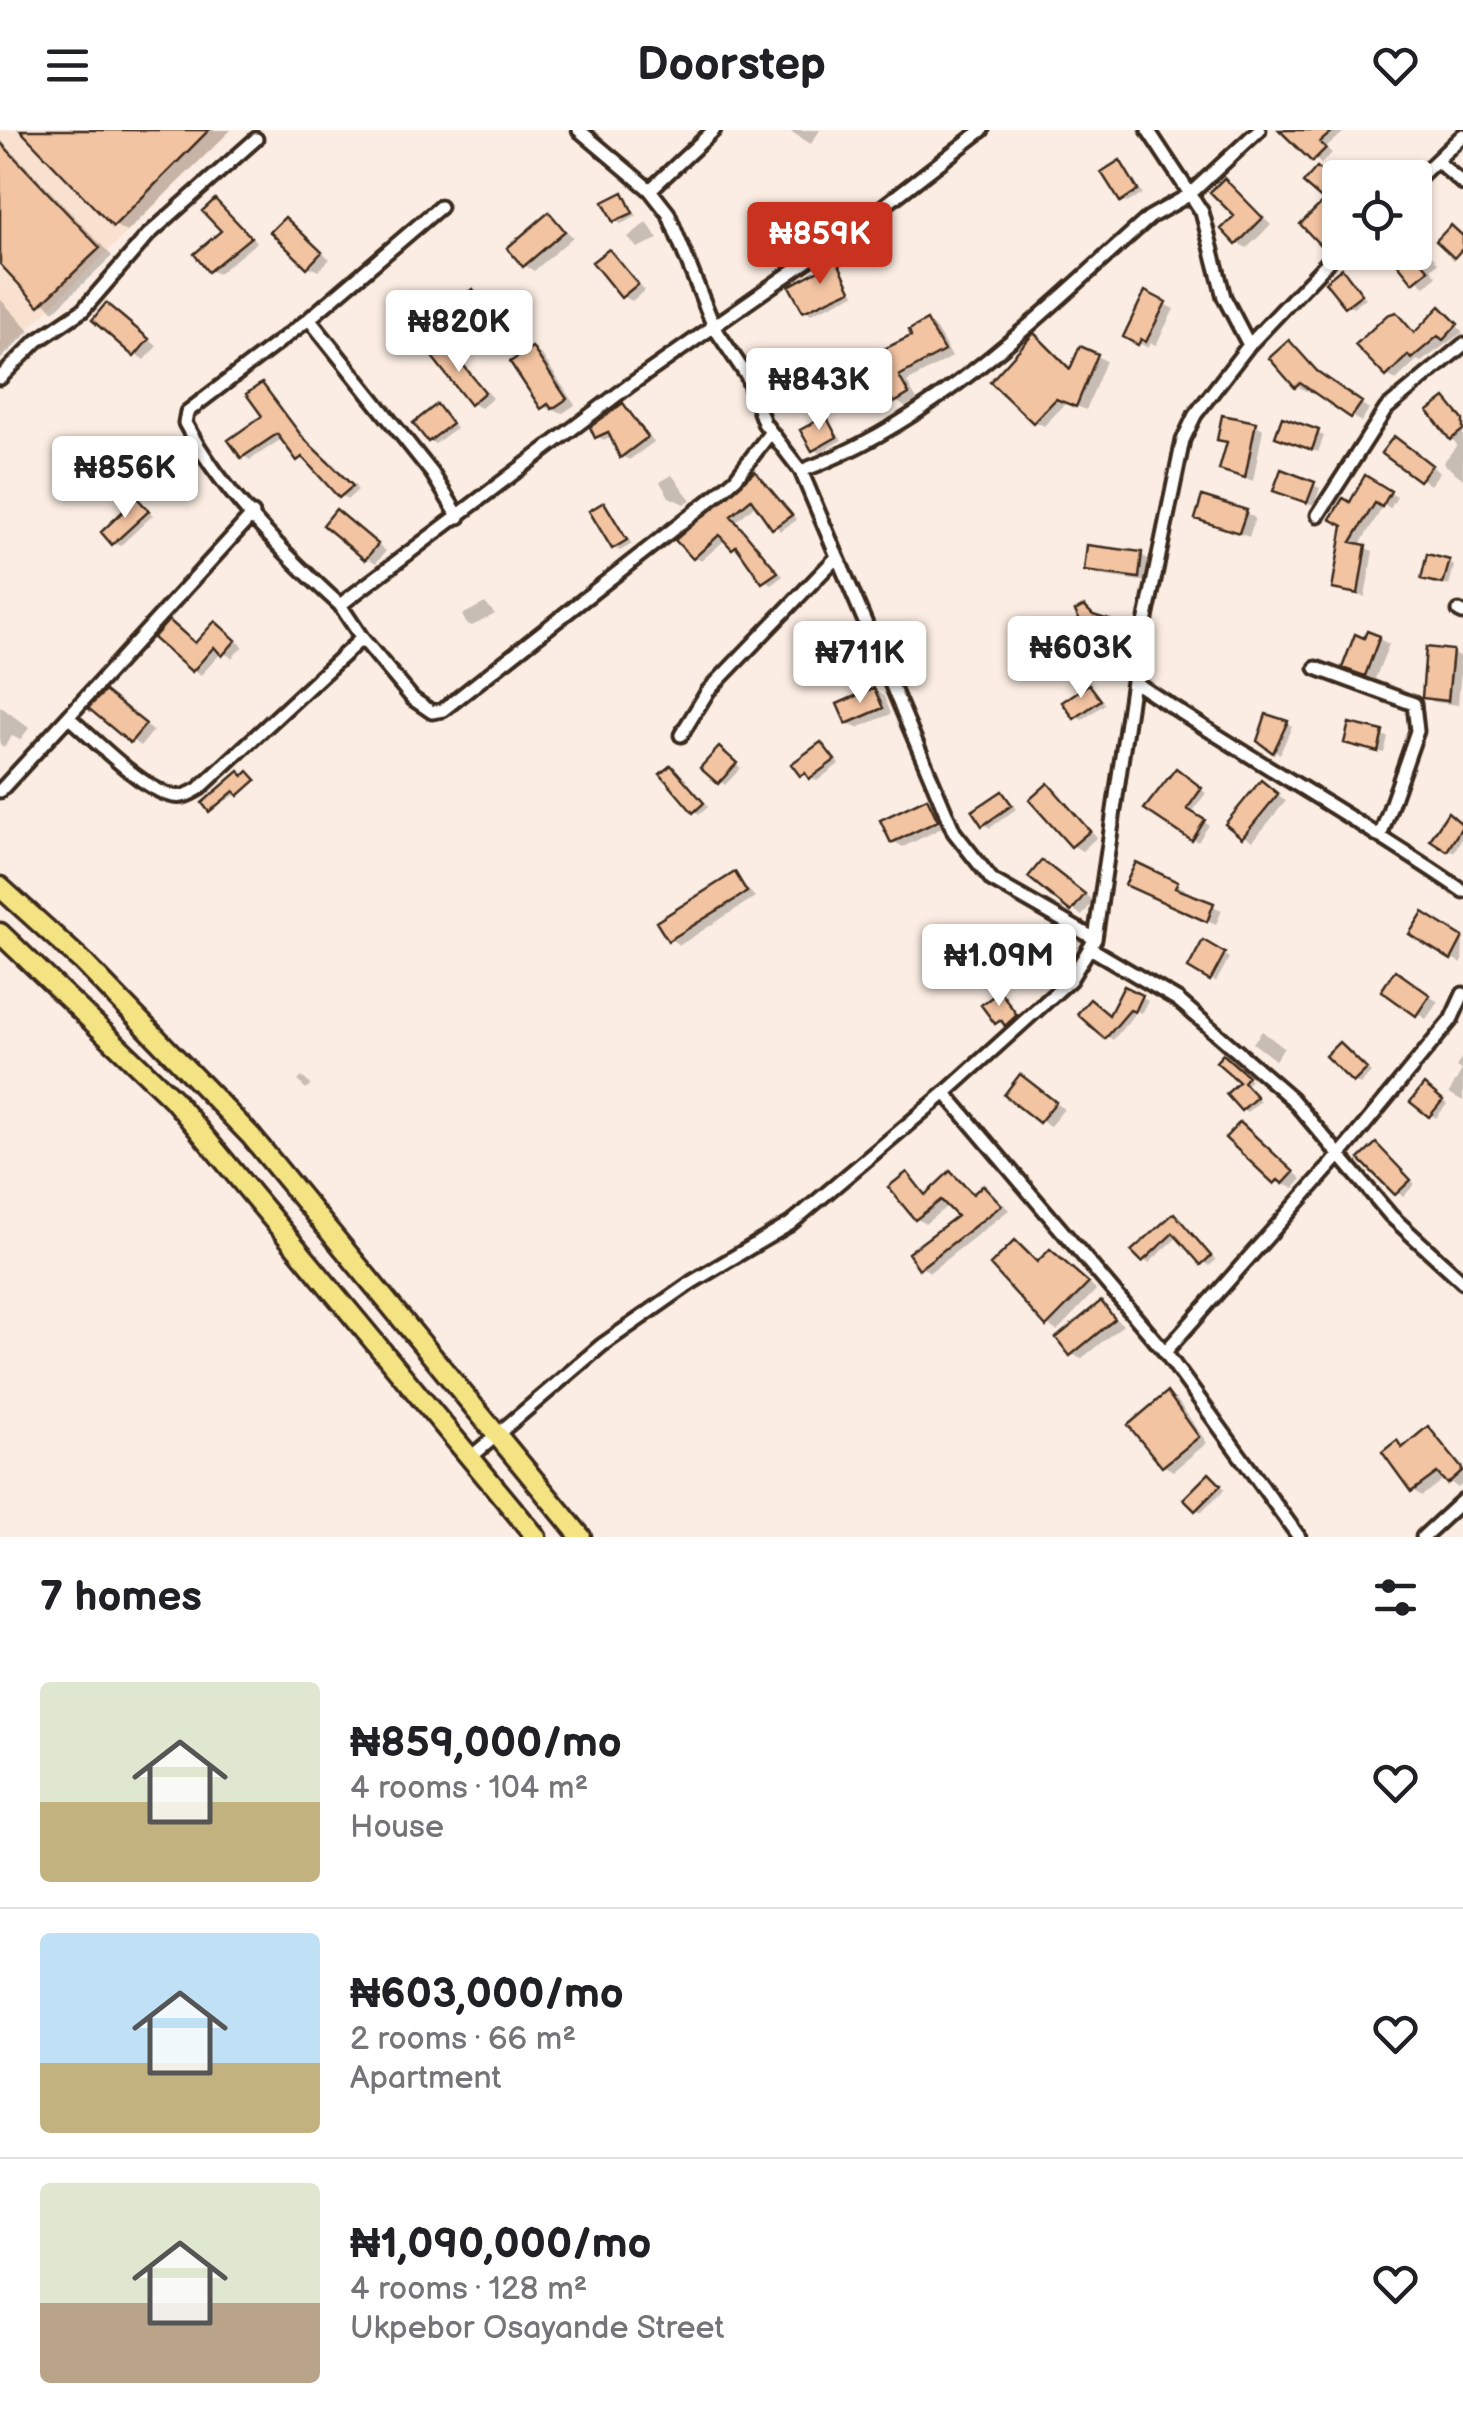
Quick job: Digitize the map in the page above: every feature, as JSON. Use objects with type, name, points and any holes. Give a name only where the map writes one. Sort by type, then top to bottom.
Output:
[{"type":"highway","points":[[0,887],[83,962],[251,1136],[580,1537]]},
{"type":"highway","points":[[0,933],[173,1099],[536,1537]]},
{"type":"street","points":[[579,130],[650,190],[680,235],[714,327],[747,376],[770,432],[801,471],[954,832],[970,858],[992,880],[1178,1000],[1291,1098],[1391,1216],[1463,1282]]},
{"type":"street","points":[[650,190],[714,130]]},
{"type":"street","points":[[340,606],[714,327],[867,219],[982,130]]},
{"type":"street","points":[[1148,130],[1202,212],[1224,297],[1249,345]]},
{"type":"street","points":[[801,471],[882,434],[939,398],[1150,218],[1190,195],[1259,130]]},
{"type":"street","points":[[1432,165],[1463,135]]},
{"type":"street","points":[[0,378],[37,342],[82,310],[148,235],[256,139]]},
{"type":"street","points":[[1438,160],[1463,184]]},
{"type":"street","points":[[440,207],[309,319],[187,412],[185,423],[253,514],[340,606],[413,699],[432,712],[443,710],[727,486],[770,432]]},
{"type":"street","points":[[471,1457],[602,1345],[692,1282],[790,1224],[945,1093],[1070,980],[1092,944],[1133,681],[1183,440],[1195,416],[1249,345],[1322,268]]},
{"type":"street","points":[[309,319],[432,472],[459,517]]},
{"type":"street","points":[[1318,515],[1386,409],[1463,345]]},
{"type":"street","points":[[0,791],[253,514]]},
{"type":"street","points":[[681,735],[708,691],[836,558]]},
{"type":"street","points":[[68,717],[152,786],[184,796],[200,788],[362,638]]},
{"type":"street","points":[[1316,668],[1414,704],[1417,732],[1381,834]]},
{"type":"street","points":[[1133,681],[1280,777],[1381,834],[1463,891]]},
{"type":"street","points":[[1164,1352],[1457,1023],[1463,994]]},
{"type":"street","points":[[945,1093],[1164,1352],[1299,1537]]},
{"type":"street","points":[[1423,1537],[1463,1500]]},
{"type":"shaded area","points":[[0,130],[231,130],[0,357]]},
{"type":"building","points":[[20,130],[209,130],[113,227]]},
{"type":"building","points":[[1279,130],[1334,130],[1320,142],[1326,148],[1312,162]]},
{"type":"building","points":[[0,142],[100,248],[39,306],[0,264]]},
{"type":"building","points":[[1120,160],[1138,190],[1120,202],[1101,172]]},
{"type":"building","points":[[1317,167],[1322,171],[1322,199],[1303,183]]},
{"type":"building","points":[[1224,178],[1263,218],[1236,245],[1221,229],[1234,216],[1210,192]]},
{"type":"building","points":[[623,192],[633,213],[613,222],[603,202]]},
{"type":"building","points":[[215,199],[251,237],[208,272],[194,254],[221,231],[202,211]]},
{"type":"building","points":[[1322,203],[1322,245],[1300,224]]},
{"type":"building","points":[[549,212],[565,231],[523,267],[507,248]]},
{"type":"building","points":[[285,217],[322,252],[307,268],[270,232]]},
{"type":"building","points":[[1451,225],[1463,236],[1463,248],[1454,258],[1436,241]]},
{"type":"building","points":[[609,249],[638,284],[621,298],[592,262]]},
{"type":"building","points":[[837,260],[851,290],[803,312],[789,286]]},
{"type":"building","points":[[1344,270],[1362,294],[1345,307],[1325,282]]},
{"type":"building","points":[[1403,270],[1429,270],[1413,283]]},
{"type":"building","points":[[473,289],[486,311],[470,319],[474,325],[457,335],[441,308]]},
{"type":"building","points":[[1145,291],[1166,302],[1146,342],[1141,339],[1138,345],[1123,337]]},
{"type":"building","points":[[106,303],[149,339],[134,357],[92,320]]},
{"type":"building","points":[[1440,306],[1458,324],[1443,340],[1438,336],[1411,359],[1408,355],[1386,377],[1355,345],[1387,315],[1396,312],[1414,333]]},
{"type":"building","points":[[927,320],[944,351],[899,376],[909,394],[894,403],[867,357],[911,336],[909,330]]},
{"type":"building","points":[[1034,333],[1070,369],[1080,346],[1098,354],[1076,407],[1056,399],[1033,423],[990,382]]},
{"type":"building","points":[[1289,340],[1317,371],[1362,402],[1351,418],[1300,383],[1295,388],[1269,358]]},
{"type":"building","points":[[448,346],[485,392],[470,405],[433,358]]},
{"type":"building","points":[[532,347],[567,399],[552,409],[548,404],[541,409],[510,362]]},
{"type":"building","points":[[262,383],[303,438],[353,486],[339,498],[302,457],[297,461],[277,434],[241,458],[228,440],[262,416],[246,394]]},
{"type":"building","points":[[1445,398],[1463,420],[1463,430],[1450,440],[1428,411]]},
{"type":"building","points":[[623,403],[648,437],[620,458],[608,432],[595,438],[590,427]]},
{"type":"building","points":[[437,404],[452,424],[428,442],[413,423]]},
{"type":"building","points":[[1222,415],[1256,422],[1245,478],[1219,470],[1227,442],[1217,440]]},
{"type":"building","points":[[826,416],[837,437],[812,451],[800,430]]},
{"type":"building","points":[[1282,417],[1319,430],[1312,450],[1275,437]]},
{"type":"building","points":[[1394,436],[1432,465],[1419,481],[1381,453]]},
{"type":"building","points":[[1281,469],[1315,482],[1307,503],[1273,491]]},
{"type":"building","points":[[755,471],[792,515],[772,529],[751,499],[731,516],[778,572],[762,583],[736,546],[732,549],[719,535],[693,559],[675,540]]},
{"type":"building","points":[[1365,475],[1391,491],[1382,507],[1375,503],[1351,542],[1366,545],[1358,594],[1332,589],[1343,526],[1330,519],[1343,498],[1350,502]]},
{"type":"building","points":[[1202,496],[1247,510],[1239,533],[1195,519]]},
{"type":"building","points":[[137,498],[149,511],[112,545],[101,532]]},
{"type":"building","points":[[604,502],[627,540],[612,549],[589,511]]},
{"type":"building","points":[[336,509],[378,544],[365,560],[323,525]]},
{"type":"building","points":[[1087,545],[1142,552],[1139,578],[1084,571]]},
{"type":"building","points":[[1427,554],[1450,560],[1443,584],[1421,579]]},
{"type":"building","points":[[1084,606],[1093,615],[1128,626],[1124,677],[1102,673],[1108,644],[1088,638],[1075,611]]},
{"type":"building","points":[[169,620],[195,643],[215,621],[236,640],[222,656],[214,647],[192,672],[153,638]]},
{"type":"building","points":[[1367,631],[1380,636],[1365,676],[1342,668],[1355,634],[1364,638]]},
{"type":"building","points":[[1426,647],[1453,650],[1448,701],[1422,698]]},
{"type":"building","points":[[1089,684],[1101,700],[1074,719],[1062,702]]},
{"type":"building","points":[[874,688],[883,708],[846,724],[837,704]]},
{"type":"building","points":[[105,691],[146,724],[130,743],[88,708]]},
{"type":"building","points":[[1266,714],[1288,721],[1273,753],[1257,741]]},
{"type":"building","points":[[1349,723],[1383,731],[1378,752],[1344,743]]},
{"type":"building","points":[[821,742],[835,760],[809,779],[805,773],[800,776],[791,764]]},
{"type":"building","points":[[719,747],[737,763],[718,784],[700,768]]},
{"type":"building","points":[[671,765],[704,803],[693,813],[660,774]]},
{"type":"building","points":[[1176,768],[1202,788],[1187,809],[1205,820],[1192,841],[1144,809]]},
{"type":"building","points":[[239,771],[243,776],[248,771],[256,780],[238,796],[234,791],[209,812],[202,803]]},
{"type":"building","points":[[1261,780],[1278,794],[1242,838],[1225,824]]},
{"type":"building","points":[[1048,783],[1090,831],[1071,847],[1029,800]]},
{"type":"building","points":[[1002,791],[1012,805],[982,826],[972,811]]},
{"type":"building","points":[[927,798],[938,821],[891,843],[880,820]]},
{"type":"building","points":[[1448,812],[1463,825],[1447,851],[1430,840]]},
{"type":"building","points":[[1042,860],[1085,894],[1071,912],[1028,877]]},
{"type":"building","points":[[1136,862],[1178,882],[1175,888],[1214,903],[1207,922],[1125,885]]},
{"type":"building","points":[[735,872],[747,892],[668,941],[656,922]]},
{"type":"building","points":[[1423,912],[1463,937],[1451,960],[1409,934]]},
{"type":"building","points":[[1203,940],[1225,953],[1210,981],[1188,968]]},
{"type":"building","points":[[1395,970],[1430,995],[1416,1016],[1381,991]]},
{"type":"building","points":[[1124,986],[1143,995],[1135,1012],[1130,1010],[1105,1039],[1077,1014],[1090,999],[1109,1015]]},
{"type":"building","points":[[1000,991],[1017,1015],[1005,1026],[1001,1020],[995,1024],[981,1005]]},
{"type":"building","points":[[1339,1042],[1367,1069],[1353,1083],[1325,1056]]},
{"type":"building","points":[[1223,1054],[1248,1076],[1243,1082],[1257,1097],[1241,1111],[1226,1094],[1239,1082],[1216,1062]]},
{"type":"building","points":[[1020,1074],[1056,1102],[1039,1123],[1004,1095]]},
{"type":"building","points":[[1424,1084],[1443,1100],[1429,1117],[1410,1102]]},
{"type":"building","points":[[1240,1122],[1294,1172],[1283,1184],[1278,1180],[1274,1184],[1225,1138]]},
{"type":"building","points":[[1376,1143],[1411,1180],[1395,1195],[1359,1159]]},
{"type":"building","points":[[950,1171],[973,1194],[983,1185],[1002,1205],[919,1269],[908,1253],[957,1216],[941,1200],[915,1220],[888,1187],[907,1172],[925,1195]]},
{"type":"building","points":[[1174,1213],[1211,1256],[1201,1265],[1173,1233],[1142,1262],[1131,1251]]},
{"type":"building","points":[[1015,1240],[1037,1262],[1050,1249],[1089,1283],[1046,1327],[990,1265]]},
{"type":"building","points":[[1101,1301],[1115,1319],[1070,1356],[1056,1338]]},
{"type":"building","points":[[1167,1392],[1199,1437],[1162,1467],[1128,1425]]},
{"type":"building","points":[[1428,1426],[1463,1470],[1447,1484],[1437,1473],[1411,1492],[1382,1452],[1397,1440],[1402,1448]]},
{"type":"building","points":[[1209,1473],[1221,1485],[1195,1511],[1183,1499]]}]
